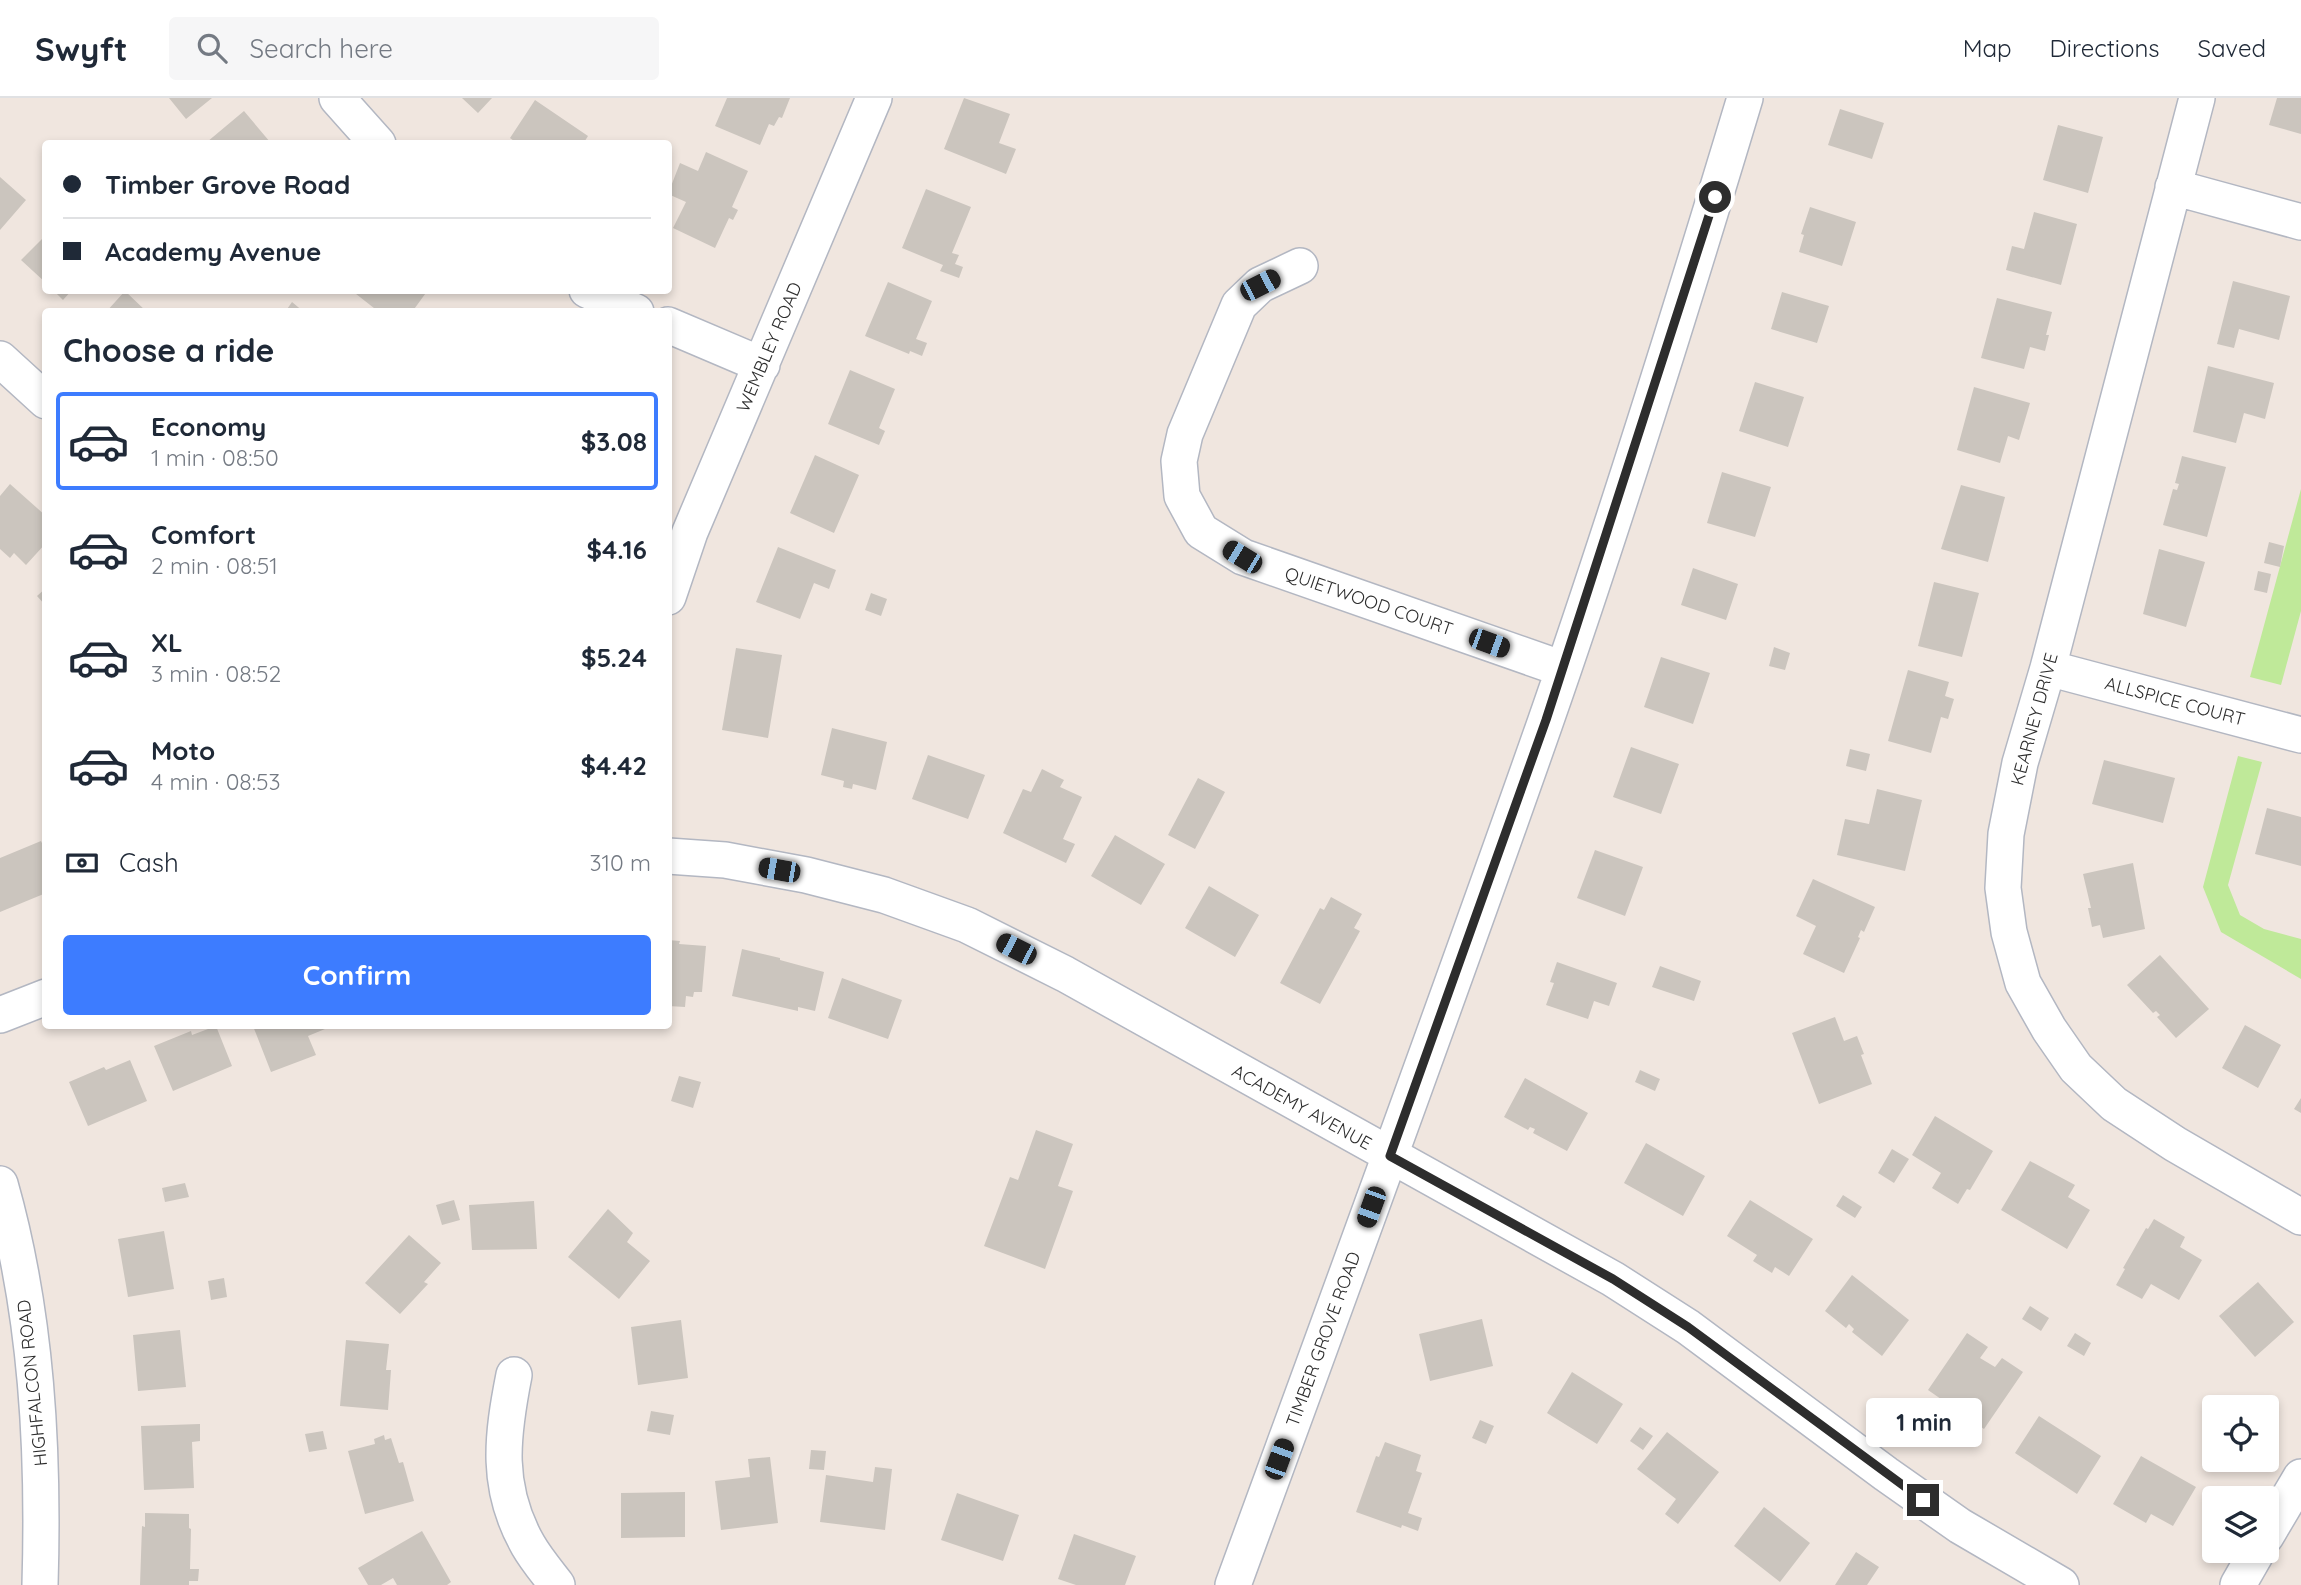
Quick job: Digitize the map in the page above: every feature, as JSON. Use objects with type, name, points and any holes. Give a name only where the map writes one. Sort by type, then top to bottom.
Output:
[{"type":"street","points":[[337,98],[374,140]]},
{"type":"street","name":"WEMBLEY ROAD","points":[[672,585],[690,532],[874,98]]},
{"type":"street","name":"TIMBER GROVE ROAD","points":[[1233,1585],[1390,1156],[1563,669],[1693,272],[1745,98]]},
{"type":"street","name":"KEARNEY DRIVE","points":[[2197,98],[2048,668],[2020,763],[2006,834],[2003,888],[2008,932],[2023,983],[2049,1029],[2076,1068],[2114,1104],[2175,1144],[2301,1217]]},
{"type":"street","points":[[2173,187],[2301,222]]},
{"type":"street","name":"QUIETWOOD COURT","points":[[1300,265],[1260,285],[1239,305],[1185,434],[1179,461],[1182,496],[1200,531],[1242,557],[1563,669]]},
{"type":"street","points":[[596,294],[627,308]]},
{"type":"street","points":[[672,327],[762,365]]},
{"type":"street","points":[[0,359],[42,397]]},
{"type":"street","name":"ALLSPICE COURT","points":[[2048,668],[2301,735]]},
{"type":"street","name":"ACADEMY AVENUE","points":[[672,856],[724,860],[806,875],[884,895],[967,925],[1065,974],[1613,1279],[1666,1313],[1960,1526],[2061,1585]]},
{"type":"street","points":[[0,1016],[42,999]]},
{"type":"street","name":"HIGHFALCON ROAD","points":[[0,1184],[16,1250],[31,1340],[42,1501],[40,1585]]},
{"type":"street","points":[[514,1374],[504,1428],[504,1473],[512,1509],[528,1545],[557,1585]]},
{"type":"street","points":[[2279,1514],[2301,1477]]},
{"type":"street","points":[[2238,1585],[2251,1563]]},
{"type":"green space","points":[[2301,489],[2301,611],[2281,685],[2250,677]]},
{"type":"green space","points":[[2238,756],[2262,762],[2228,885],[2240,915],[2264,929],[2301,939],[2301,979],[2221,932],[2203,887]]},
{"type":"building","points":[[169,98],[212,98],[186,119]]},
{"type":"building","points":[[462,98],[492,98],[478,113]]},
{"type":"building","points":[[727,98],[790,98],[782,118],[779,117],[774,126],[769,124],[760,145],[715,126]]},
{"type":"building","points":[[964,98],[1010,114],[999,143],[1016,149],[1006,174],[944,149]]},
{"type":"building","points":[[2277,98],[2301,98],[2301,134],[2269,125]]},
{"type":"building","points":[[535,100],[588,136],[586,140],[510,138]]},
{"type":"building","points":[[1840,109],[1884,123],[1872,159],[1828,145]]},
{"type":"building","points":[[244,111],[268,140],[209,140]]},
{"type":"building","points":[[2058,125],[2103,137],[2088,193],[2043,180]]},
{"type":"building","points":[[706,152],[748,171],[732,207],[738,210],[733,220],[729,218],[715,248],[673,228],[686,202],[672,196],[672,184],[680,163],[698,171]]},
{"type":"building","points":[[0,177],[26,200],[0,230]]},
{"type":"building","points":[[926,189],[971,207],[952,253],[959,255],[955,264],[963,267],[959,278],[940,271],[943,265],[902,248]]},
{"type":"building","points":[[1810,207],[1856,222],[1842,266],[1799,252],[1804,235],[1801,234]]},
{"type":"building","points":[[2034,212],[2077,224],[2061,285],[2006,270],[2012,246],[2024,249]]},
{"type":"building","points":[[42,239],[42,279],[21,260]]},
{"type":"building","points":[[2233,281],[2290,296],[2279,340],[2239,329],[2234,348],[2217,344]]},
{"type":"building","points":[[888,282],[932,301],[916,339],[927,343],[922,356],[910,351],[909,354],[865,336]]},
{"type":"building","points":[[1782,292],[1829,306],[1817,343],[1771,329]]},
{"type":"building","points":[[57,294],[68,294],[63,300]]},
{"type":"building","points":[[122,294],[128,294],[143,308],[110,308]]},
{"type":"building","points":[[356,294],[425,294],[415,308],[374,308]]},
{"type":"building","points":[[1997,298],[2052,312],[2045,351],[2030,347],[2024,369],[1981,358]]},
{"type":"building","points":[[292,302],[299,308],[288,308]]},
{"type":"building","points":[[2208,366],[2274,383],[2265,419],[2244,413],[2236,443],[2193,432]]},
{"type":"building","points":[[850,370],[895,389],[879,428],[885,431],[879,445],[828,424]]},
{"type":"building","points":[[1755,382],[1804,397],[1788,447],[1739,431]]},
{"type":"building","points":[[1974,387],[2030,403],[2019,440],[2008,436],[2000,463],[1957,450]]},
{"type":"building","points":[[815,455],[859,475],[834,533],[790,513]]},
{"type":"building","points":[[2182,456],[2226,467],[2207,537],[2163,525],[2173,489],[2177,490],[2179,484],[2175,483]]},
{"type":"building","points":[[1722,472],[1771,487],[1755,537],[1707,523]]},
{"type":"building","points":[[10,484],[42,512],[42,547],[26,565],[14,553],[10,558],[0,549],[0,496]]},
{"type":"building","points":[[1961,485],[2005,497],[1988,562],[1941,549]]},
{"type":"building","points":[[2269,542],[2284,546],[2280,567],[2264,563]]},
{"type":"building","points":[[778,547],[836,570],[829,589],[814,583],[800,619],[756,602]]},
{"type":"building","points":[[2159,549],[2205,562],[2186,627],[2143,614]]},
{"type":"building","points":[[1693,568],[1738,584],[1726,620],[1681,605]]},
{"type":"building","points":[[2258,571],[2271,574],[2267,593],[2254,590]]},
{"type":"building","points":[[1934,582],[1979,593],[1962,657],[1918,646]]},
{"type":"building","points":[[871,593],[887,599],[881,616],[865,610]]},
{"type":"building","points":[[1774,647],[1790,653],[1785,670],[1769,666]]},
{"type":"building","points":[[736,648],[782,655],[768,738],[722,730]]},
{"type":"building","points":[[1661,657],[1710,673],[1693,724],[1644,707]]},
{"type":"building","points":[[1908,670],[1949,682],[1945,696],[1954,699],[1948,719],[1941,717],[1931,753],[1888,741]]},
{"type":"building","points":[[832,728],[887,742],[876,790],[853,784],[852,789],[843,787],[844,781],[821,775]]},
{"type":"building","points":[[1631,747],[1679,764],[1661,814],[1613,797]]},
{"type":"building","points":[[1850,749],[1870,754],[1866,771],[1846,766]]},
{"type":"building","points":[[928,755],[985,775],[968,819],[912,799]]},
{"type":"building","points":[[2104,760],[2175,778],[2163,823],[2092,804]]},
{"type":"building","points":[[1042,769],[1064,780],[1060,787],[1082,797],[1063,839],[1075,844],[1066,863],[1003,833],[1023,789],[1031,792]]},
{"type":"building","points":[[1198,778],[1225,792],[1195,849],[1168,835]]},
{"type":"building","points":[[1877,789],[1922,800],[1905,871],[1837,855],[1845,819],[1869,824]]},
{"type":"building","points":[[2267,808],[2301,817],[2301,866],[2255,854]]},
{"type":"building","points":[[1115,835],[1165,864],[1141,905],[1091,876]]},
{"type":"building","points":[[41,841],[42,895],[0,912],[0,858]]},
{"type":"building","points":[[1595,850],[1643,867],[1625,916],[1577,898]]},
{"type":"building","points":[[2133,863],[2145,929],[2103,938],[2100,925],[2092,927],[2088,908],[2091,908],[2083,874]]},
{"type":"building","points":[[1813,879],[1875,907],[1864,932],[1861,930],[1844,973],[1803,954],[1816,926],[1796,916]]},
{"type":"building","points":[[1209,886],[1259,915],[1235,957],[1185,928]]},
{"type":"building","points":[[1331,897],[1362,914],[1354,928],[1360,931],[1320,1004],[1280,983],[1320,908],[1324,910]]},
{"type":"building","points":[[672,940],[680,941],[679,944],[706,946],[702,992],[694,992],[693,997],[686,996],[685,1007],[672,1006]]},
{"type":"building","points":[[742,949],[824,972],[815,1011],[798,1007],[798,1011],[732,996]]},
{"type":"building","points":[[2160,955],[2209,1009],[2176,1038],[2157,1017],[2160,1015],[2156,1011],[2153,1013],[2127,985]]},
{"type":"building","points":[[1557,962],[1617,983],[1609,1006],[1594,1001],[1588,1019],[1546,1005],[1554,983],[1550,982]]},
{"type":"building","points":[[1660,966],[1701,981],[1694,1001],[1652,987]]},
{"type":"building","points":[[842,978],[902,1000],[888,1039],[828,1018]]},
{"type":"building","points":[[1835,1017],[1844,1041],[1857,1036],[1872,1084],[1819,1104],[1792,1033]]},
{"type":"building","points":[[2245,1025],[2281,1045],[2258,1088],[2222,1068]]},
{"type":"building","points":[[208,1029],[217,1029],[232,1066],[173,1091],[154,1046],[191,1031],[192,1035]]},
{"type":"building","points":[[254,1029],[325,1029],[308,1036],[316,1055],[271,1072]]},
{"type":"building","points":[[130,1060],[147,1101],[88,1126],[69,1082],[104,1067],[106,1070]]},
{"type":"building","points":[[1640,1070],[1660,1079],[1655,1091],[1635,1082]]},
{"type":"building","points":[[679,1076],[701,1082],[693,1108],[671,1101]]},
{"type":"building","points":[[1525,1078],[1588,1113],[1567,1151],[1533,1133],[1535,1129],[1530,1127],[1528,1130],[1504,1117]]},
{"type":"building","points":[[2301,1098],[2301,1113],[2294,1109]]},
{"type":"building","points":[[1935,1116],[1993,1151],[1970,1190],[1967,1189],[1958,1204],[1932,1188],[1941,1173],[1912,1155]]},
{"type":"building","points":[[1036,1130],[1073,1144],[1058,1186],[1073,1191],[1045,1269],[984,1246],[1010,1177],[1018,1180]]},
{"type":"building","points":[[1646,1143],[1705,1176],[1683,1216],[1624,1183]]},
{"type":"building","points":[[1892,1149],[1909,1159],[1894,1183],[1878,1173]]},
{"type":"building","points":[[2030,1161],[2075,1185],[2068,1197],[2090,1210],[2067,1249],[2001,1210]]},
{"type":"building","points":[[185,1183],[189,1197],[165,1202],[162,1188]]},
{"type":"building","points":[[1843,1195],[1862,1207],[1855,1218],[1836,1206]]},
{"type":"building","points":[[454,1200],[460,1220],[442,1225],[436,1205]]},
{"type":"building","points":[[1750,1200],[1813,1239],[1789,1276],[1775,1267],[1772,1273],[1753,1261],[1757,1255],[1727,1236]]},
{"type":"building","points":[[534,1201],[537,1249],[472,1250],[469,1205]]},
{"type":"building","points":[[608,1209],[633,1233],[627,1242],[650,1261],[619,1299],[568,1257]]},
{"type":"building","points":[[2154,1219],[2185,1237],[2180,1247],[2202,1260],[2179,1300],[2151,1284],[2142,1299],[2116,1285],[2146,1228],[2148,1229]]},
{"type":"building","points":[[164,1231],[174,1289],[128,1297],[118,1239]]},
{"type":"building","points":[[409,1235],[441,1263],[424,1282],[428,1284],[400,1314],[365,1283]]},
{"type":"building","points":[[1852,1275],[1909,1320],[1882,1356],[1852,1332],[1854,1329],[1849,1324],[1846,1328],[1825,1311]]},
{"type":"building","points":[[224,1278],[227,1297],[211,1300],[208,1281]]},
{"type":"building","points":[[2258,1282],[2294,1322],[2255,1357],[2219,1316]]},
{"type":"building","points":[[2030,1306],[2049,1318],[2041,1331],[2022,1319]]},
{"type":"building","points":[[1482,1319],[1493,1366],[1430,1381],[1419,1334]]},
{"type":"building","points":[[681,1320],[688,1378],[638,1385],[631,1327]]},
{"type":"building","points":[[180,1330],[186,1387],[138,1391],[133,1335]]},
{"type":"building","points":[[1967,1333],[1988,1347],[1980,1358],[1995,1367],[2002,1358],[2023,1372],[1984,1429],[1928,1390]]},
{"type":"building","points":[[2075,1333],[2091,1343],[2084,1356],[2067,1346]]},
{"type":"building","points":[[346,1340],[389,1344],[386,1370],[391,1370],[388,1410],[340,1406]]},
{"type":"building","points":[[1572,1372],[1623,1404],[1597,1444],[1547,1413]]},
{"type":"building","points":[[651,1411],[674,1415],[670,1435],[647,1431]]},
{"type":"building","points":[[2039,1416],[2101,1456],[2077,1494],[2015,1453]]},
{"type":"building","points":[[1480,1420],[1494,1426],[1486,1444],[1472,1438]]},
{"type":"building","points":[[200,1424],[200,1441],[192,1442],[194,1488],[144,1490],[141,1426]]},
{"type":"building","points":[[1640,1427],[1653,1436],[1643,1450],[1630,1441]]},
{"type":"building","points":[[323,1431],[327,1449],[309,1452],[305,1434]]},
{"type":"building","points":[[1667,1432],[1719,1472],[1678,1524],[1665,1514],[1676,1499],[1637,1469]]},
{"type":"building","points":[[384,1435],[385,1440],[391,1438],[399,1463],[403,1462],[414,1501],[365,1514],[348,1451],[375,1444],[374,1439]]},
{"type":"building","points":[[1385,1442],[1421,1455],[1416,1471],[1422,1473],[1408,1513],[1422,1518],[1418,1531],[1402,1525],[1401,1528],[1356,1512],[1376,1456],[1379,1457]]},
{"type":"building","points":[[811,1450],[826,1451],[824,1470],[809,1469]]},
{"type":"building","points":[[2141,1456],[2196,1487],[2173,1526],[2151,1514],[2146,1523],[2113,1504]]},
{"type":"building","points":[[770,1457],[778,1523],[721,1530],[715,1481],[750,1477],[748,1459]]},
{"type":"building","points":[[875,1467],[892,1469],[885,1530],[820,1522],[826,1475],[873,1482]]},
{"type":"building","points":[[685,1492],[685,1537],[621,1538],[621,1493]]},
{"type":"building","points":[[957,1493],[1019,1515],[1003,1561],[941,1540]]},
{"type":"building","points":[[1764,1507],[1810,1543],[1780,1582],[1734,1546]]},
{"type":"building","points":[[145,1513],[189,1514],[190,1569],[199,1569],[198,1581],[189,1581],[189,1585],[140,1585]]},
{"type":"building","points":[[422,1531],[451,1582],[447,1585],[397,1585],[393,1578],[381,1585],[368,1585],[358,1568]]},
{"type":"building","points":[[1074,1534],[1136,1556],[1125,1585],[1076,1585],[1058,1579]]},
{"type":"building","points":[[1856,1552],[1879,1567],[1867,1585],[1835,1585]]},
{"type":"route","points":[[1715,197],[1693,272],[1546,720],[1390,1156],[1613,1279],[1688,1327],[1923,1500]]}]
